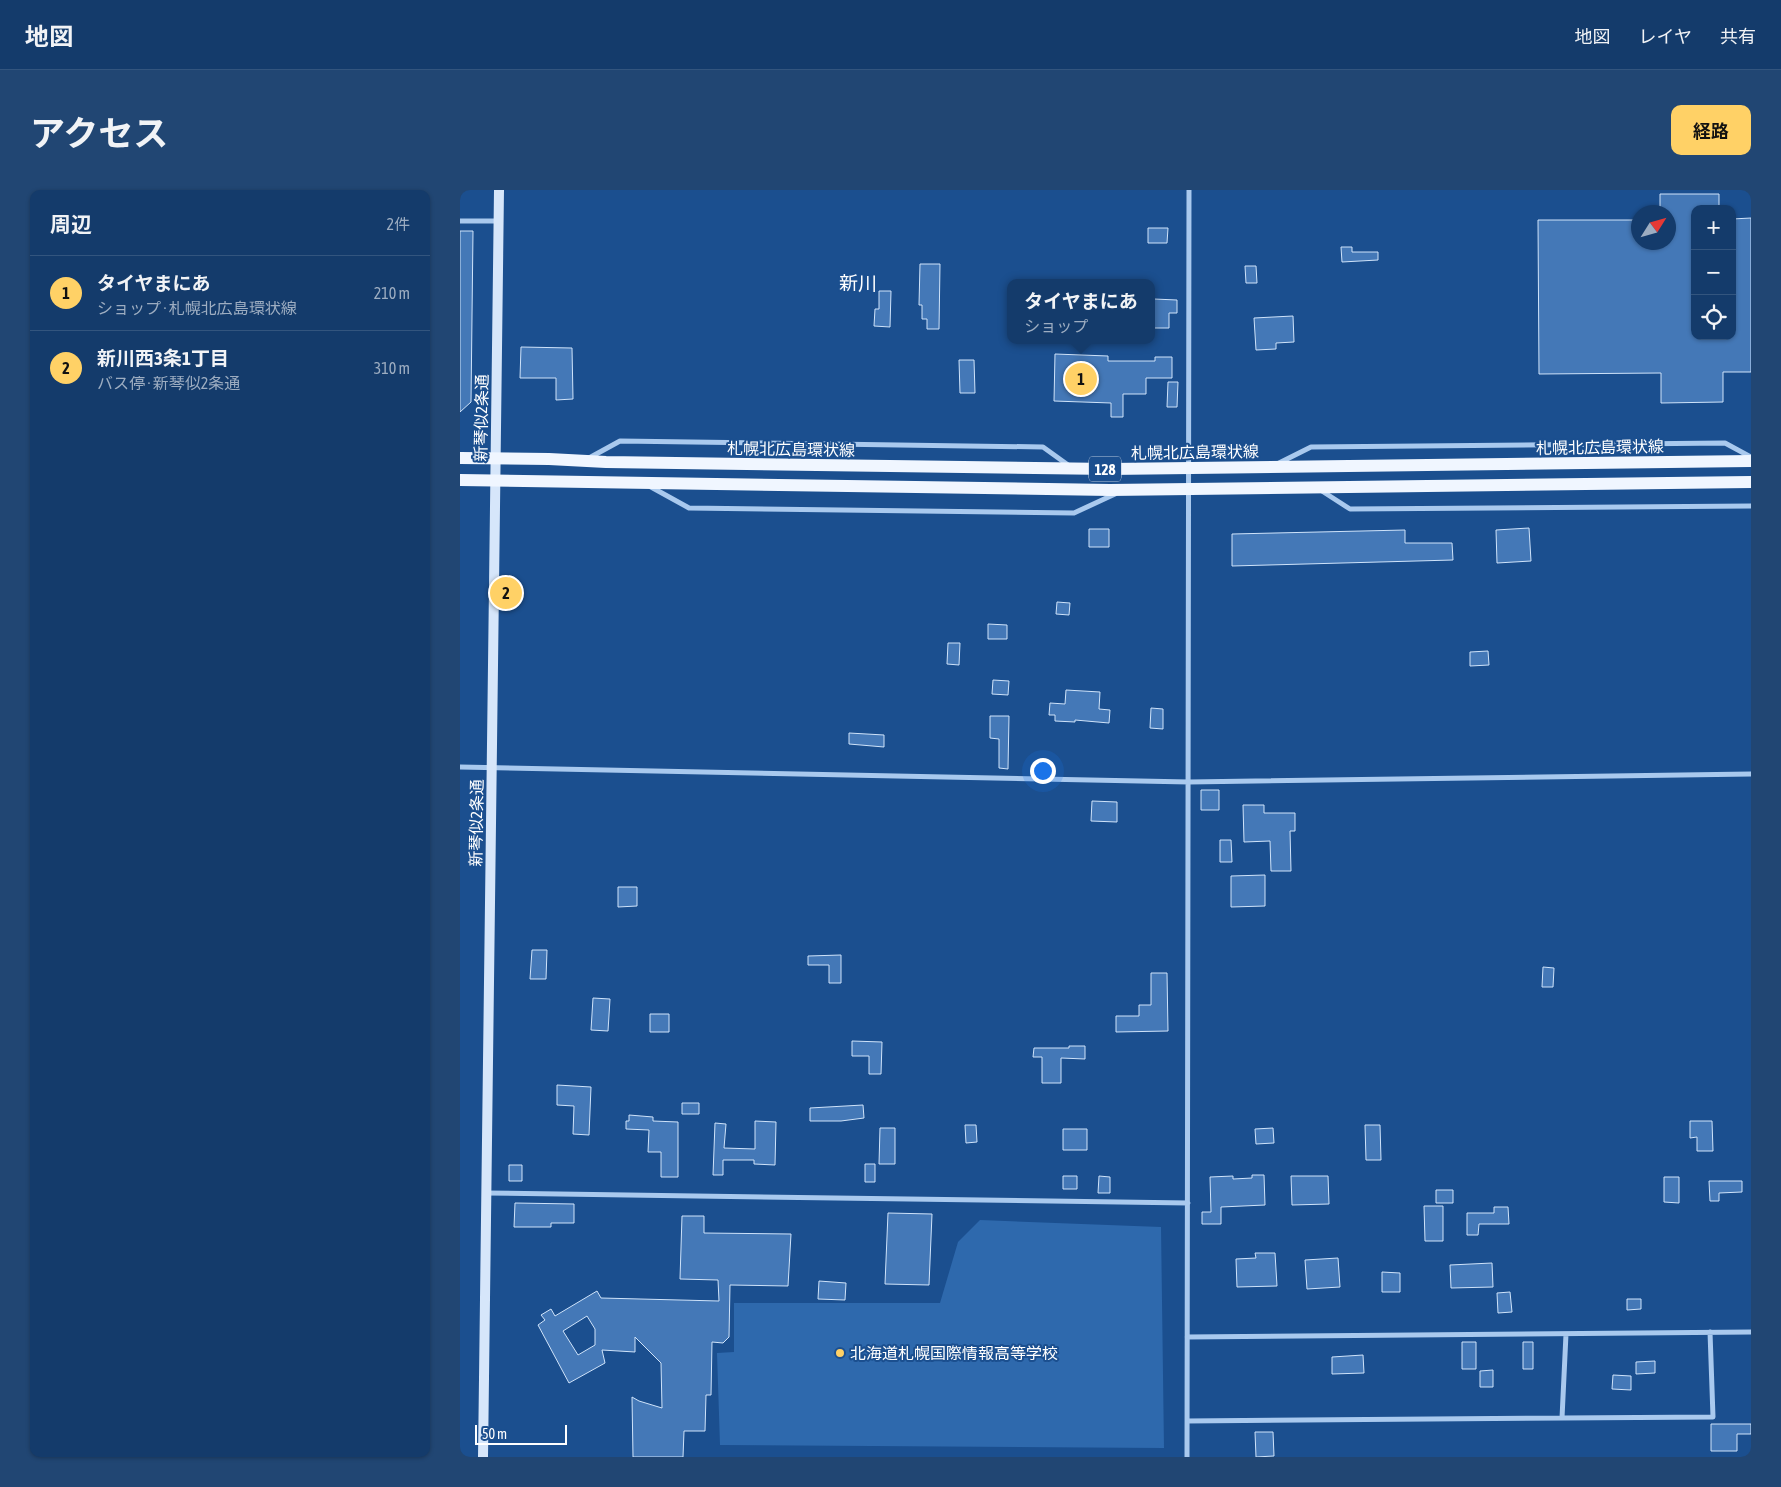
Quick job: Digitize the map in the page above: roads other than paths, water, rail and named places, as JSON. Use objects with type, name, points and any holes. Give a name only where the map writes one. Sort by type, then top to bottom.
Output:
[{"type":"main road","name":"札幌北広島環状線","points":[[460,458],[1072,468],[1751,461]]},
{"type":"main road","name":"128","points":[[460,480],[1125,490],[1751,482]]},
{"type":"street","name":"新琴似2条通","points":[[483,1457],[499,190]]},
{"type":"street","points":[[1187,1457],[1189,190]]},
{"type":"street","points":[[460,221],[498,221]]},
{"type":"street","points":[[585,461],[620,441],[1043,447],[1072,468]]},
{"type":"street","points":[[1272,467],[1311,447],[1725,443],[1751,457]]},
{"type":"street","points":[[644,483],[689,508],[1074,512],[1125,490]]},
{"type":"street","points":[[1317,488],[1350,509],[1751,506]]},
{"type":"street","points":[[460,767],[1189,782],[1751,774]]},
{"type":"street","points":[[486,1193],[1188,1203]]},
{"type":"street","points":[[1187,1421],[1713,1417],[1710,1332]]},
{"type":"street","points":[[1187,1338],[1751,1332]]},
{"type":"street","points":[[1562,1418],[1566,1334]]},
{"type":"place","name":"タイヤまにあ","points":[[1081,379]]},
{"type":"place","name":"新川西3条1丁目","points":[[506,593]]},
{"type":"place","name":"北海道札幌国際情報高等学校","points":[[840,1353]]},
{"type":"district","name":"新川","points":[[858,283]]}]
